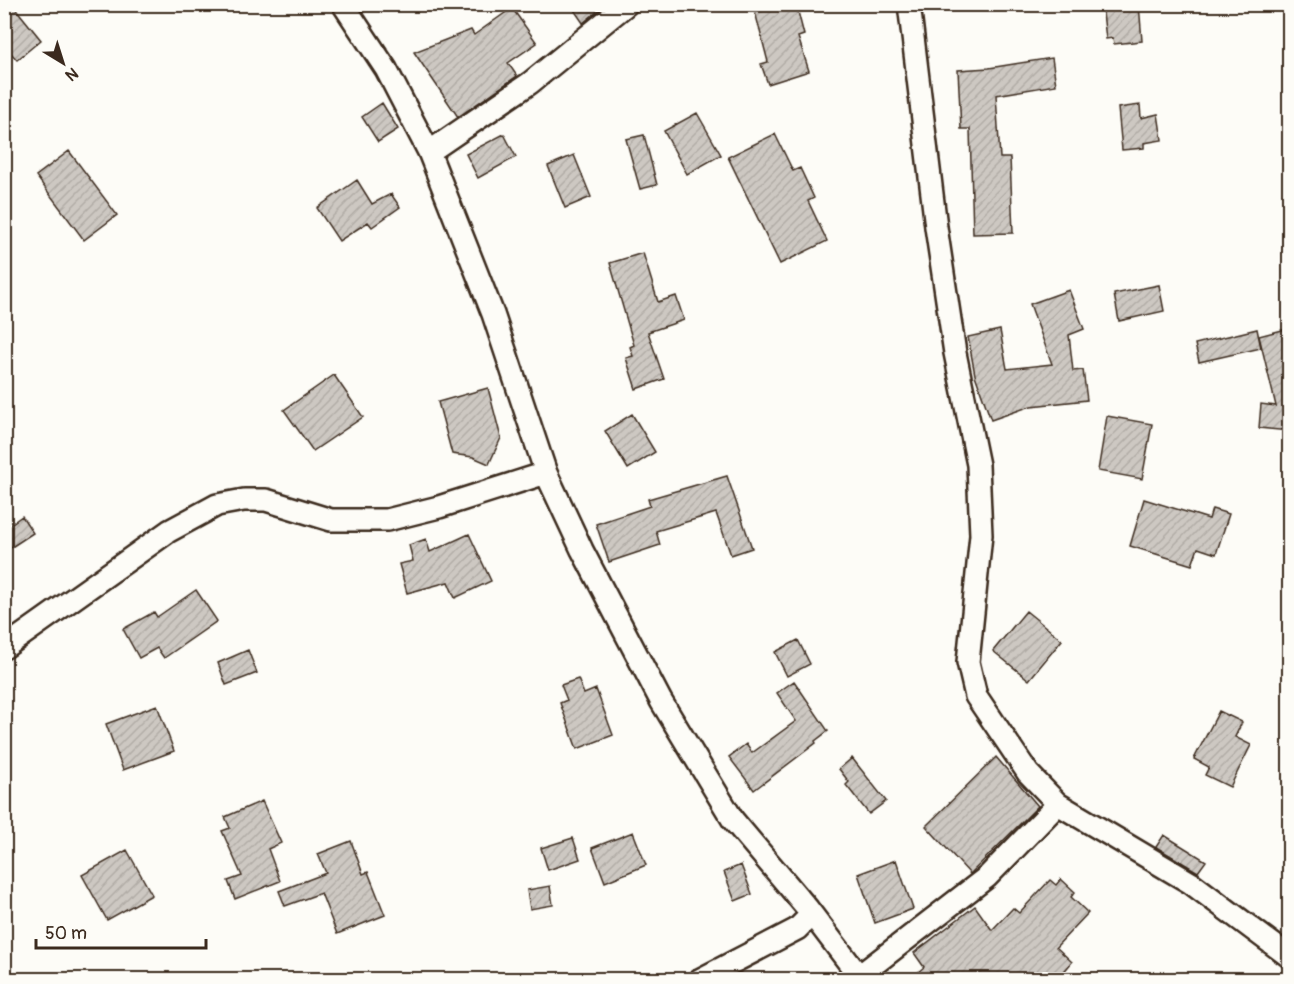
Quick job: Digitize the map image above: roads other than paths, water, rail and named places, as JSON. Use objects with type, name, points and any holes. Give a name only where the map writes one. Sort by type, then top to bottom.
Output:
[{"type":"street","points":[[343,4],[386,69],[429,152],[493,314],[546,473],[582,550],[661,701],[733,820],[808,909],[860,978],[987,877],[1058,804]]},
{"type":"street","points":[[429,152],[530,83],[627,4]]},
{"type":"street","points":[[909,4],[936,227],[955,353],[978,465],[981,535],[968,662],[976,696],[1028,774],[1058,804],[1191,883],[1290,957]]},
{"type":"street","points":[[4,648],[169,531],[217,505],[244,500],[266,500],[331,520],[387,520],[439,507],[546,473]]},
{"type":"street","points":[[699,980],[797,929],[808,918],[808,909]]}]
